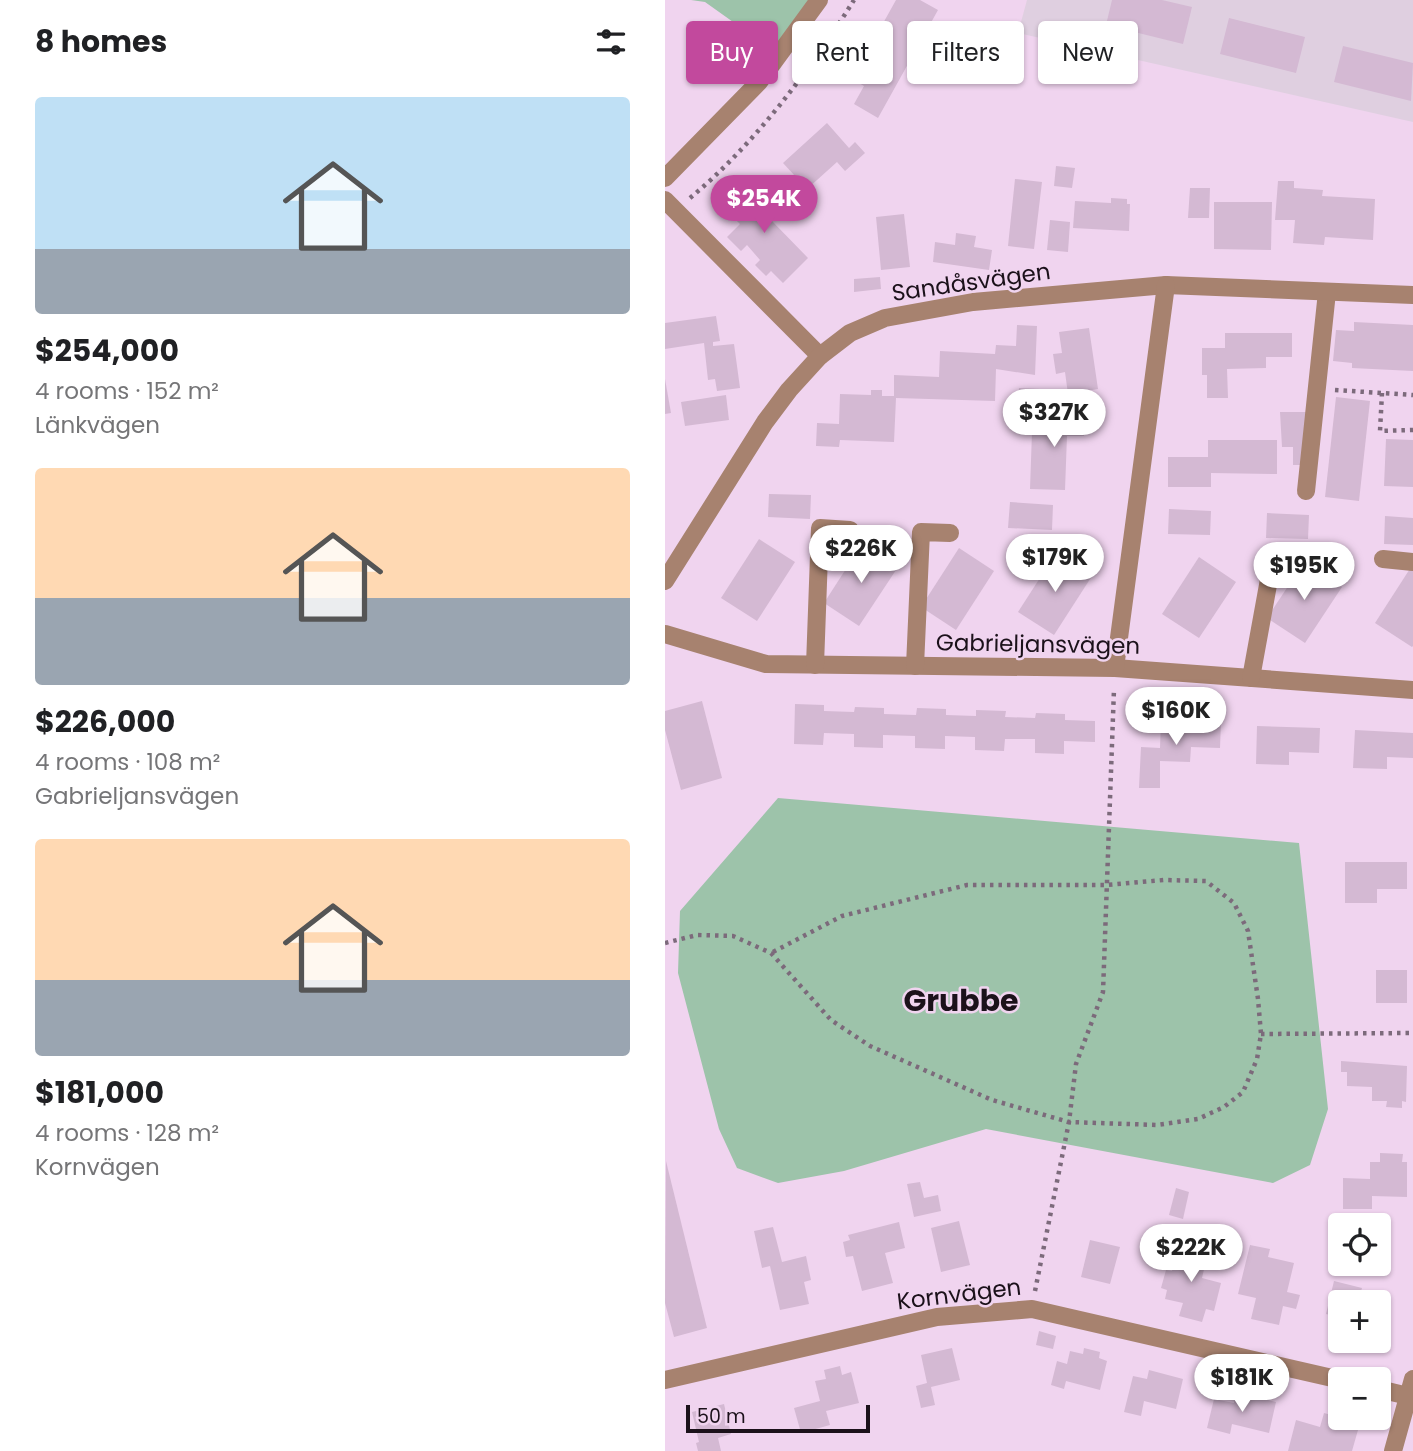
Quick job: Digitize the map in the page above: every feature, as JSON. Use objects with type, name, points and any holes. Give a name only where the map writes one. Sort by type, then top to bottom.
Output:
[{"type":"street","points":[[665,178],[759,82],[819,0]]},
{"type":"street","points":[[670,204],[820,356]]},
{"type":"street","points":[[1115,668],[1166,285]]},
{"type":"street","name":"Sandåsvägen","points":[[665,581],[765,422],[820,356],[849,333],[885,318],[929,309],[1166,285],[1413,295]]},
{"type":"street","points":[[1305,491],[1327,292]]},
{"type":"street","points":[[815,665],[820,528],[850,530]]},
{"type":"street","points":[[915,666],[921,532],[950,533]]},
{"type":"street","points":[[1251,678],[1274,552]]},
{"type":"street","points":[[1383,559],[1413,562]]},
{"type":"street","name":"Gabrieljansvägen","points":[[665,634],[766,664],[1115,668],[1413,690]]},
{"type":"street","name":"Kornvägen","points":[[665,1380],[937,1317],[1032,1309],[1328,1377]]},
{"type":"street","points":[[1391,1388],[1411,1387],[1393,1451]]},
{"type":"path","points":[[670,204],[721,169],[799,82],[854,0]]},
{"type":"path","points":[[1317,388],[1413,395]]},
{"type":"path","points":[[1382,393],[1380,431],[1413,430]]},
{"type":"path","points":[[1032,1309],[1069,1122],[1076,1064],[1103,992],[1115,668]]},
{"type":"path","points":[[665,943],[697,935],[733,936],[771,953],[831,1020],[870,1046],[992,1100],[1069,1122],[1157,1125],[1198,1118],[1224,1107],[1243,1092],[1257,1059],[1261,1034],[1256,976],[1248,931],[1234,903],[1206,881],[1164,880],[1107,885],[967,885],[842,916],[771,953]]},
{"type":"path","points":[[1261,1034],[1413,1032]]},
{"type":"shaded area","points":[[1027,0],[1413,0],[1413,122],[1138,60],[1138,21],[1038,21],[1038,38],[1024,34],[1024,21],[1021,21]]},
{"type":"green space","points":[[691,0],[819,0],[805,21],[792,21],[792,40],[781,56],[778,54],[778,21],[732,21],[705,2]]},
{"type":"green space","points":[[778,798],[1299,843],[1328,1109],[1310,1165],[1273,1183],[986,1129],[844,1171],[778,1183],[737,1168],[719,1129],[678,973],[680,911]]},
{"type":"building","points":[[896,0],[920,0],[938,10],[932,21],[907,21],[907,66],[878,118],[854,104],[864,86],[861,84],[893,84],[893,21],[884,21]]},
{"type":"building","points":[[1112,0],[1162,0],[1192,7],[1183,44],[1138,33],[1138,21],[1107,21]]},
{"type":"building","points":[[1229,18],[1305,37],[1296,73],[1220,54]]},
{"type":"building","points":[[1343,46],[1413,63],[1411,101],[1334,82]]},
{"type":"building","points":[[827,123],[849,148],[855,142],[865,153],[845,171],[837,162],[807,189],[783,163]]},
{"type":"building","points":[[1056,166],[1075,168],[1072,188],[1054,186]]},
{"type":"building","points":[[1015,179],[1042,182],[1034,249],[1008,246]]},
{"type":"building","points":[[1278,181],[1294,181],[1294,188],[1323,190],[1322,196],[1375,199],[1373,240],[1325,237],[1324,245],[1293,243],[1295,220],[1275,220]]},
{"type":"building","points":[[756,183],[782,210],[771,220],[808,258],[783,283],[771,271],[766,276],[755,265],[760,260],[747,245],[741,251],[727,237],[740,224],[727,211]]},
{"type":"building","points":[[1190,188],[1210,188],[1209,218],[1188,218]]},
{"type":"building","points":[[1111,198],[1127,199],[1127,204],[1130,204],[1129,231],[1073,228],[1075,201],[1111,203]]},
{"type":"building","points":[[1214,202],[1272,202],[1271,250],[1214,249]]},
{"type":"building","points":[[904,214],[910,267],[881,270],[876,217]]},
{"type":"building","points":[[1050,220],[1070,222],[1068,252],[1047,250]]},
{"type":"building","points":[[956,233],[976,236],[974,247],[992,250],[989,270],[933,262],[935,242],[955,245]]},
{"type":"building","points":[[880,277],[881,289],[854,292],[854,279]]},
{"type":"building","points":[[716,316],[720,341],[713,342],[713,346],[734,344],[740,388],[717,391],[715,379],[708,380],[704,343],[665,349],[665,323]]},
{"type":"building","points":[[1354,322],[1413,325],[1413,371],[1352,368],[1352,363],[1333,361],[1336,330],[1354,331]]},
{"type":"building","points":[[1017,325],[1037,326],[1035,375],[996,369],[995,401],[896,398],[894,442],[840,440],[839,447],[816,446],[817,423],[839,424],[840,394],[871,395],[871,390],[882,390],[882,396],[894,396],[894,375],[939,377],[940,351],[995,354],[996,345],[1016,346]]},
{"type":"building","points":[[1089,328],[1098,389],[1068,394],[1065,372],[1056,374],[1053,354],[1062,353],[1059,332]]},
{"type":"building","points":[[1225,333],[1292,333],[1292,357],[1266,357],[1266,368],[1227,369],[1228,398],[1207,398],[1207,375],[1202,375],[1202,348],[1225,348]]},
{"type":"building","points":[[665,379],[671,413],[665,414]]},
{"type":"building","points":[[1019,388],[1040,389],[1039,405],[1018,404]]},
{"type":"building","points":[[726,395],[729,420],[685,426],[681,402]]},
{"type":"building","points":[[1336,397],[1370,401],[1359,501],[1325,497]]},
{"type":"building","points":[[1047,410],[1085,411],[1084,436],[1067,436],[1065,490],[1030,489],[1032,432],[1046,432]]},
{"type":"building","points":[[1280,412],[1307,412],[1302,465],[1293,465],[1293,447],[1282,447]]},
{"type":"building","points":[[1386,439],[1413,440],[1413,487],[1384,486]]},
{"type":"building","points":[[1208,440],[1277,440],[1277,474],[1211,473],[1211,487],[1168,487],[1168,457],[1208,457]]},
{"type":"building","points":[[769,494],[811,495],[810,519],[768,517]]},
{"type":"building","points":[[1010,502],[1053,505],[1052,530],[1008,528]]},
{"type":"building","points":[[1169,509],[1211,511],[1210,535],[1168,534]]},
{"type":"building","points":[[1267,513],[1309,515],[1308,539],[1266,538]]},
{"type":"building","points":[[1385,516],[1413,518],[1413,545],[1384,544]]},
{"type":"building","points":[[759,539],[795,562],[757,621],[721,598]]},
{"type":"building","points":[[862,544],[898,567],[859,626],[824,603]]},
{"type":"building","points":[[959,548],[994,571],[956,630],[921,607]]},
{"type":"building","points":[[1056,553],[1092,576],[1054,635],[1018,612]]},
{"type":"building","points":[[1199,557],[1236,582],[1199,638],[1162,614]]},
{"type":"building","points":[[1304,562],[1342,587],[1305,643],[1267,618]]},
{"type":"building","points":[[1413,564],[1413,646],[1412,647],[1375,623]]},
{"type":"building","points":[[702,701],[722,778],[681,790],[665,730],[665,711]]},
{"type":"building","points":[[795,704],[824,705],[824,711],[854,712],[855,707],[884,708],[884,714],[916,715],[917,708],[946,709],[946,715],[976,716],[976,710],[1006,711],[1005,717],[1035,718],[1036,713],[1065,714],[1065,720],[1095,721],[1095,742],[1064,741],[1064,754],[1035,753],[1035,739],[1005,739],[1004,751],[975,750],[975,737],[945,736],[945,749],[915,748],[915,736],[883,735],[883,748],[854,747],[854,734],[824,733],[823,745],[794,744]]},
{"type":"building","points":[[1161,720],[1221,722],[1220,748],[1191,747],[1190,762],[1160,761],[1160,788],[1139,788],[1141,747],[1160,748]]},
{"type":"building","points":[[1257,726],[1320,728],[1319,753],[1289,752],[1289,765],[1256,764]]},
{"type":"building","points":[[1355,730],[1413,733],[1413,758],[1387,757],[1387,769],[1353,768]]},
{"type":"building","points":[[1345,862],[1407,862],[1407,889],[1377,889],[1377,903],[1345,903]]},
{"type":"building","points":[[1376,970],[1407,970],[1407,1003],[1376,1003]]},
{"type":"building","points":[[1341,1061],[1407,1066],[1406,1102],[1402,1101],[1402,1108],[1386,1107],[1387,1101],[1372,1101],[1372,1087],[1347,1086],[1347,1072],[1341,1072]]},
{"type":"building","points":[[1380,1153],[1403,1154],[1402,1162],[1407,1162],[1407,1197],[1372,1196],[1372,1209],[1343,1209],[1343,1178],[1370,1179],[1370,1162],[1380,1162]]},
{"type":"building","points":[[666,1161],[707,1328],[674,1337],[665,1303]]},
{"type":"building","points":[[920,1182],[924,1198],[938,1195],[941,1211],[914,1217],[907,1184]]},
{"type":"building","points":[[1176,1188],[1189,1192],[1183,1219],[1169,1215]]},
{"type":"building","points":[[959,1221],[970,1265],[941,1272],[931,1228]]},
{"type":"building","points":[[899,1222],[905,1248],[885,1253],[893,1283],[862,1291],[853,1256],[846,1257],[843,1242],[850,1240],[848,1235]]},
{"type":"building","points":[[773,1227],[782,1262],[806,1256],[811,1280],[804,1282],[809,1304],[780,1310],[770,1266],[762,1268],[754,1231]]},
{"type":"building","points":[[1090,1240],[1120,1247],[1110,1284],[1081,1277]]},
{"type":"building","points":[[1178,1244],[1208,1252],[1202,1278],[1221,1283],[1214,1311],[1206,1309],[1202,1322],[1179,1316],[1183,1303],[1165,1299],[1167,1290],[1161,1288],[1166,1270],[1172,1271]]},
{"type":"building","points":[[1250,1245],[1270,1249],[1268,1257],[1294,1263],[1287,1292],[1300,1295],[1296,1309],[1283,1306],[1279,1325],[1251,1319],[1256,1298],[1238,1294]]},
{"type":"building","points":[[1334,1281],[1362,1288],[1361,1290],[1332,1290]]},
{"type":"building","points":[[1039,1331],[1056,1336],[1053,1349],[1036,1345]]},
{"type":"building","points":[[952,1348],[960,1380],[931,1387],[935,1405],[921,1408],[916,1386],[927,1383],[921,1355]]},
{"type":"building","points":[[1084,1348],[1100,1352],[1099,1358],[1107,1361],[1100,1390],[1066,1381],[1064,1389],[1051,1385],[1057,1361],[1067,1364],[1070,1351],[1083,1354]]},
{"type":"building","points":[[840,1366],[842,1375],[851,1372],[859,1403],[826,1411],[830,1425],[801,1433],[794,1408],[820,1401],[815,1381],[826,1379],[824,1370]]},
{"type":"building","points":[[1149,1370],[1183,1379],[1176,1409],[1144,1401],[1141,1416],[1124,1412],[1133,1376],[1147,1379]]},
{"type":"building","points":[[1236,1392],[1276,1402],[1269,1433],[1232,1424],[1230,1434],[1207,1428],[1214,1399],[1234,1403]]},
{"type":"building","points":[[724,1404],[731,1434],[718,1438],[721,1451],[698,1451],[696,1443],[699,1442],[692,1412]]},
{"type":"building","points":[[1324,1413],[1328,1414],[1328,1430],[1358,1430],[1352,1451],[1288,1451],[1296,1420],[1320,1427]]},
{"type":"district","name":"Grubbe","points":[[961,1001]]}]
